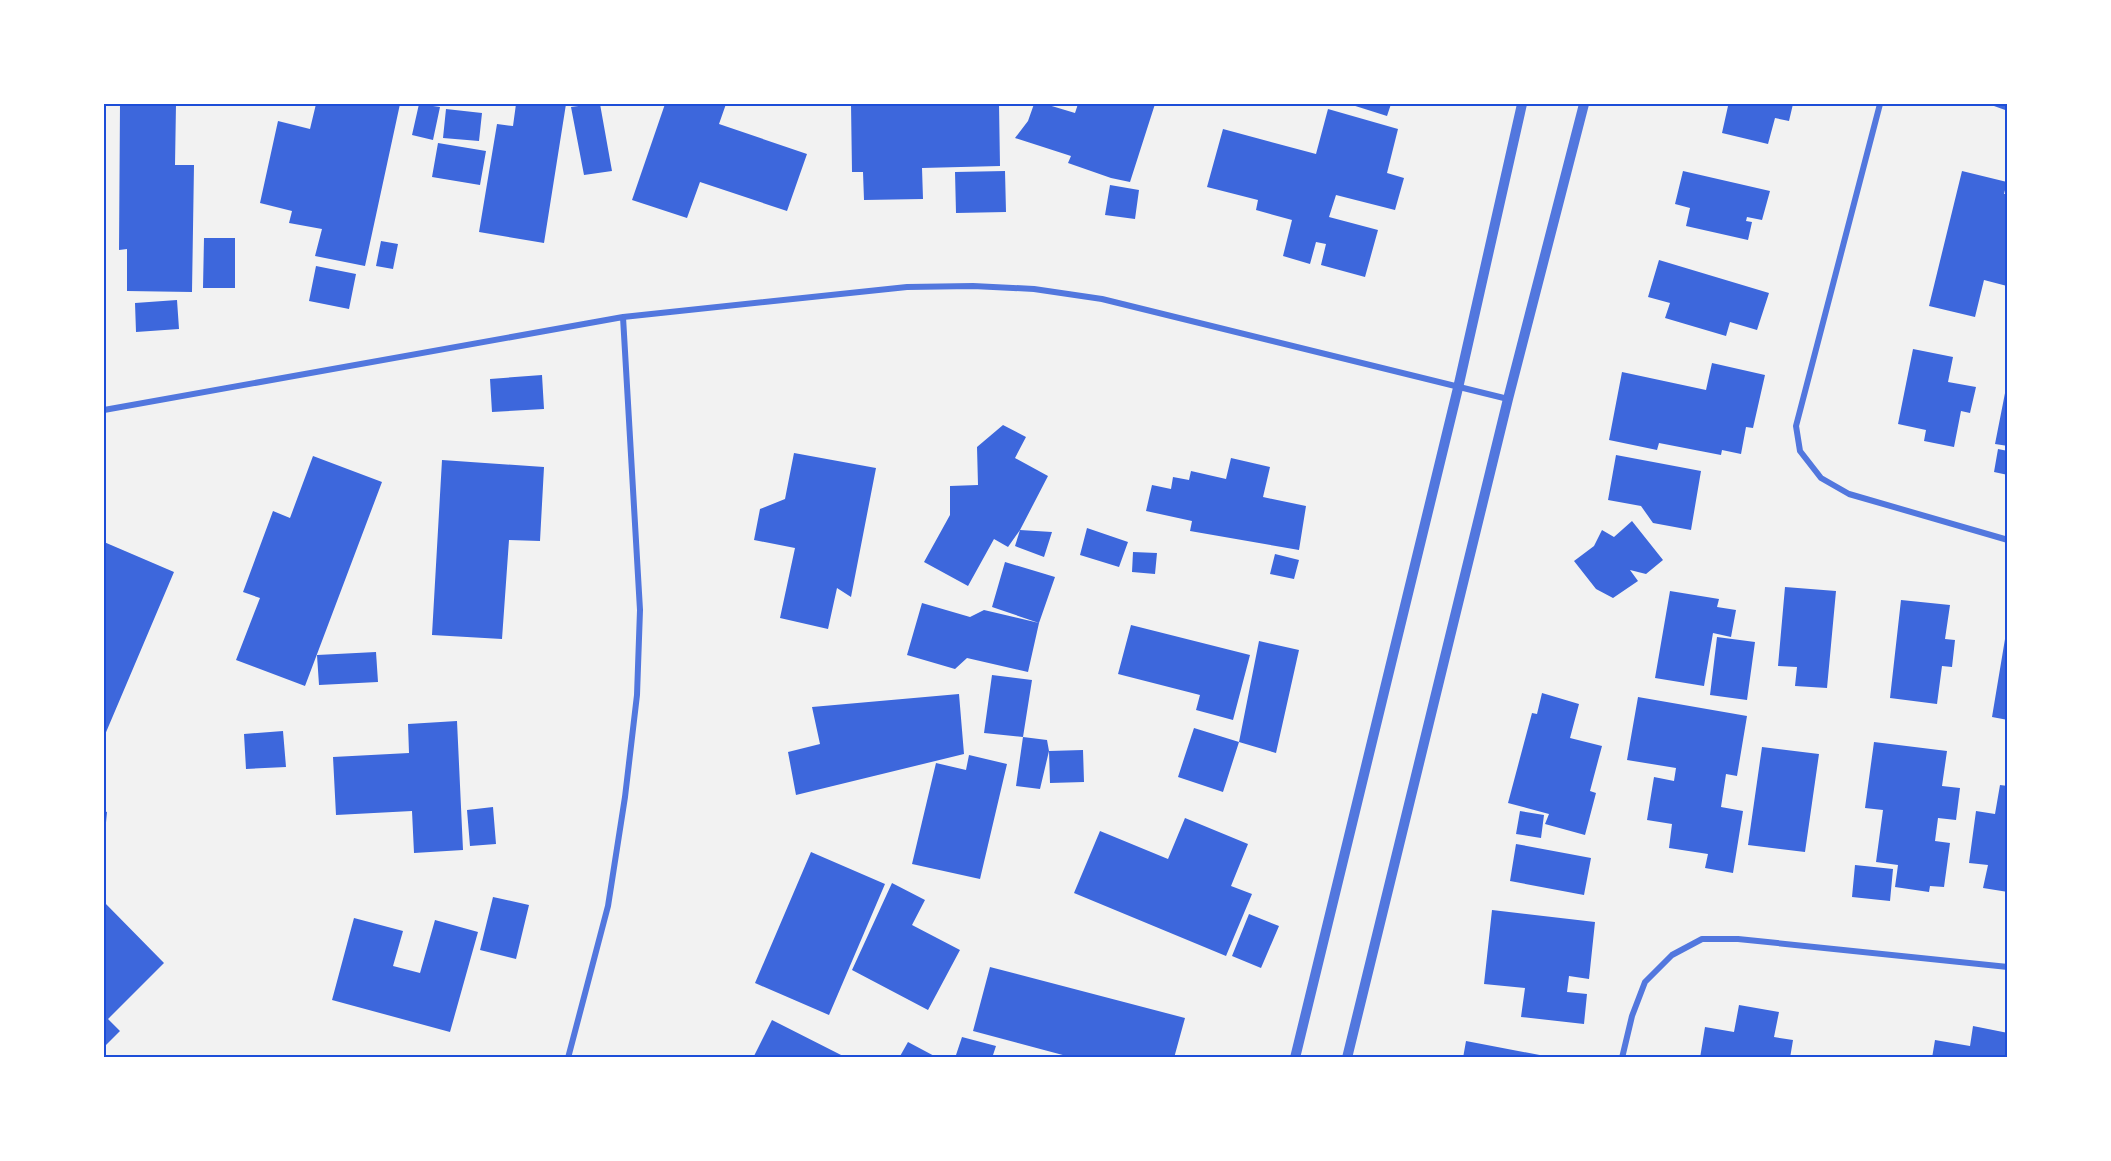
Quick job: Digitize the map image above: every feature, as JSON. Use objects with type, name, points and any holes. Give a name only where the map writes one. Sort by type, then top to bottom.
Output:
[{"type":"street","points":[[1295,1058],[1458,388],[1522,104]]},
{"type":"street","points":[[1347,1058],[1508,399],[1584,104]]},
{"type":"street","points":[[1880,104],[1796,426],[1800,451],[1821,478],[1849,494],[2007,540]]},
{"type":"street","points":[[104,410],[623,316],[907,287],[973,286],[1034,289],[1102,299],[1508,399]]},
{"type":"street","points":[[568,1058],[608,906],[625,797],[637,695],[640,610],[623,316]]},
{"type":"street","points":[[1622,1058],[1632,1016],[1645,982],[1672,955],[1702,939],[1738,939],[2007,967]]},
{"type":"building","points":[[120,104],[176,104],[175,165],[194,165],[192,292],[127,291],[127,249],[119,250]]},
{"type":"building","points":[[316,104],[400,104],[365,266],[315,256],[322,229],[289,223],[292,211],[260,203],[278,121],[310,129]]},
{"type":"building","points":[[419,104],[440,107],[433,140],[412,135]]},
{"type":"building","points":[[516,104],[566,104],[544,243],[479,232],[497,124],[513,126]]},
{"type":"building","points":[[600,104],[612,171],[584,175],[571,107]]},
{"type":"building","points":[[665,104],[726,104],[719,124],[807,154],[787,211],[700,182],[687,218],[632,200]]},
{"type":"building","points":[[851,104],[999,104],[1000,166],[922,168],[923,199],[864,200],[863,172],[852,172]]},
{"type":"building","points":[[1034,104],[1045,104],[1075,113],[1078,104],[1155,104],[1130,182],[1068,163],[1071,156],[1015,138],[1028,121]]},
{"type":"building","points":[[1349,104],[1391,104],[1387,116]]},
{"type":"building","points":[[1721,104],[1793,104],[1789,121],[1775,118],[1768,144],[1722,133],[1728,106]]},
{"type":"building","points":[[1994,104],[2008,104],[2008,111],[1994,106]]},
{"type":"building","points":[[446,109],[482,113],[479,141],[443,138]]},
{"type":"building","points":[[1328,109],[1398,129],[1387,173],[1404,178],[1395,210],[1336,195],[1329,217],[1378,230],[1365,277],[1321,265],[1326,244],[1316,242],[1310,264],[1283,256],[1292,220],[1256,210],[1258,200],[1207,187],[1223,129],[1316,154]]},
{"type":"building","points":[[438,143],[486,151],[480,185],[432,177]]},
{"type":"building","points":[[1005,171],[1006,212],[956,213],[955,172]]},
{"type":"building","points":[[1683,171],[1770,191],[1762,220],[1747,217],[1746,221],[1752,222],[1748,240],[1686,226],[1690,208],[1675,204]]},
{"type":"building","points":[[1962,171],[2007,182],[2004,194],[2008,194],[2007,286],[1984,280],[1975,317],[1929,306]]},
{"type":"building","points":[[1110,185],[1139,190],[1135,219],[1105,215]]},
{"type":"building","points":[[204,238],[235,238],[235,288],[203,288]]},
{"type":"building","points":[[381,241],[398,244],[393,269],[376,266]]},
{"type":"building","points":[[1659,260],[1769,293],[1757,330],[1730,322],[1726,336],[1665,318],[1670,303],[1648,297]]},
{"type":"building","points":[[316,266],[356,274],[349,309],[309,301]]},
{"type":"building","points":[[177,300],[179,329],[136,332],[135,303]]},
{"type":"building","points":[[1913,349],[1953,357],[1948,382],[1976,387],[1970,413],[1961,411],[1954,447],[1924,441],[1926,430],[1898,424]]},
{"type":"building","points":[[1712,363],[1765,375],[1753,428],[1746,427],[1741,454],[1722,450],[1721,455],[1659,443],[1657,450],[1609,440],[1622,372],[1706,390]]},
{"type":"building","points":[[542,375],[544,409],[492,412],[490,379]]},
{"type":"building","points":[[2006,388],[2008,388],[2008,446],[1995,444]]},
{"type":"building","points":[[1003,425],[1026,437],[1015,458],[1048,476],[1020,530],[1008,547],[994,539],[968,586],[924,562],[950,515],[950,486],[978,485],[977,447]]},
{"type":"building","points":[[1998,449],[2008,451],[2008,475],[1994,472]]},
{"type":"building","points":[[794,453],[876,468],[851,597],[837,588],[828,629],[780,618],[795,548],[754,540],[760,509],[785,499]]},
{"type":"building","points":[[1616,455],[1701,471],[1691,530],[1653,523],[1641,506],[1608,500]]},
{"type":"building","points":[[313,456],[382,482],[305,686],[236,660],[260,598],[243,592],[273,511],[290,518]]},
{"type":"building","points":[[1231,458],[1270,467],[1263,497],[1306,506],[1299,550],[1190,531],[1192,521],[1146,511],[1152,485],[1171,489],[1173,477],[1189,480],[1191,471],[1226,479]]},
{"type":"building","points":[[442,460],[544,467],[540,541],[509,540],[502,639],[432,635]]},
{"type":"building","points":[[1632,521],[1663,560],[1646,574],[1630,570],[1638,581],[1613,598],[1596,589],[1574,561],[1594,546],[1602,530],[1614,537]]},
{"type":"building","points":[[1087,528],[1128,542],[1119,567],[1080,555]]},
{"type":"building","points":[[1020,530],[1052,532],[1044,557],[1015,546]]},
{"type":"building","points":[[104,542],[174,572],[104,737]]},
{"type":"building","points":[[1133,552],[1157,553],[1155,574],[1132,572]]},
{"type":"building","points":[[1275,554],[1299,560],[1294,579],[1270,574]]},
{"type":"building","points":[[1005,562],[1055,577],[1039,623],[992,607]]},
{"type":"building","points":[[1785,587],[1836,591],[1827,688],[1795,686],[1797,667],[1778,666]]},
{"type":"building","points":[[1670,591],[1719,599],[1717,607],[1736,610],[1731,637],[1713,633],[1704,686],[1655,678]]},
{"type":"building","points":[[1901,600],[1950,605],[1945,639],[1955,640],[1952,667],[1942,666],[1937,704],[1890,698]]},
{"type":"building","points":[[922,603],[970,617],[984,610],[1039,623],[1028,672],[967,658],[955,669],[907,655]]},
{"type":"building","points":[[1131,625],[1250,655],[1233,720],[1196,710],[1200,695],[1118,674]]},
{"type":"building","points":[[2006,633],[2008,633],[2008,720],[1992,717]]},
{"type":"building","points":[[1717,637],[1755,642],[1747,700],[1710,695]]},
{"type":"building","points":[[1259,641],[1299,650],[1276,753],[1239,742]]},
{"type":"building","points":[[376,652],[378,682],[319,685],[317,655]]},
{"type":"building","points":[[992,675],[1032,680],[1023,737],[984,733]]},
{"type":"building","points":[[1542,693],[1579,704],[1570,738],[1602,746],[1590,791],[1596,793],[1585,835],[1545,824],[1549,814],[1508,803],[1532,713],[1537,714]]},
{"type":"building","points":[[959,694],[964,754],[796,795],[788,752],[820,744],[812,707]]},
{"type":"building","points":[[1638,697],[1747,716],[1737,776],[1726,774],[1721,807],[1743,811],[1733,873],[1705,868],[1708,854],[1669,848],[1672,824],[1647,820],[1654,777],[1674,781],[1676,768],[1627,760]]},
{"type":"building","points":[[457,721],[463,850],[414,853],[412,811],[336,815],[333,757],[409,753],[408,724]]},
{"type":"building","points":[[1194,728],[1239,742],[1223,792],[1178,777]]},
{"type":"building","points":[[283,731],[286,767],[246,769],[244,734]]},
{"type":"building","points":[[1023,737],[1047,740],[1049,751],[1040,789],[1016,786]]},
{"type":"building","points":[[1874,742],[1947,751],[1942,786],[1960,788],[1956,820],[1938,818],[1935,841],[1950,843],[1944,887],[1930,886],[1929,892],[1895,887],[1898,865],[1876,862],[1883,810],[1865,808]]},
{"type":"building","points":[[1762,747],[1819,754],[1805,852],[1748,845]]},
{"type":"building","points":[[1083,750],[1084,782],[1050,783],[1049,751]]},
{"type":"building","points":[[969,755],[1007,764],[980,879],[912,864],[936,763],[966,770]]},
{"type":"building","points":[[2000,785],[2008,786],[2008,892],[1983,888],[1988,865],[1969,863],[1976,811],[1995,814]]},
{"type":"building","points":[[493,807],[496,844],[470,846],[467,810]]},
{"type":"building","points":[[104,811],[107,812],[105,833],[104,833]]},
{"type":"building","points":[[1520,811],[1544,815],[1541,838],[1516,834]]},
{"type":"building","points":[[1185,818],[1248,844],[1231,886],[1252,894],[1226,956],[1074,893],[1100,831],[1168,859]]},
{"type":"building","points":[[1516,844],[1591,858],[1584,895],[1510,881]]},
{"type":"building","points":[[811,852],[885,884],[829,1015],[755,983]]},
{"type":"building","points":[[1855,865],[1893,869],[1890,901],[1852,897]]},
{"type":"building","points":[[892,883],[925,900],[912,925],[960,950],[928,1010],[852,970]]},
{"type":"building","points":[[493,897],[529,905],[516,959],[480,950]]},
{"type":"building","points":[[104,902],[164,963],[108,1019],[120,1031],[104,1047]]},
{"type":"building","points":[[1492,910],[1595,922],[1589,979],[1569,976],[1567,992],[1587,994],[1584,1024],[1521,1017],[1525,988],[1484,984]]},
{"type":"building","points":[[1249,914],[1279,926],[1261,968],[1232,956]]},
{"type":"building","points":[[354,918],[403,931],[393,966],[420,973],[435,920],[478,932],[450,1032],[332,1000]]},
{"type":"building","points":[[990,967],[1185,1018],[1174,1058],[1074,1058],[973,1031]]},
{"type":"building","points":[[1739,1005],[1779,1012],[1774,1037],[1793,1040],[1790,1058],[1700,1058],[1705,1027],[1734,1032]]},
{"type":"building","points":[[772,1020],[847,1058],[753,1058]]},
{"type":"building","points":[[1973,1026],[2008,1033],[2008,1058],[1932,1058],[1935,1040],[1970,1046]]},
{"type":"building","points":[[962,1037],[996,1046],[992,1058],[955,1058]]},
{"type":"building","points":[[1466,1041],[1545,1056],[1545,1058],[1463,1058]]},
{"type":"building","points":[[908,1042],[938,1058],[899,1058]]}]
